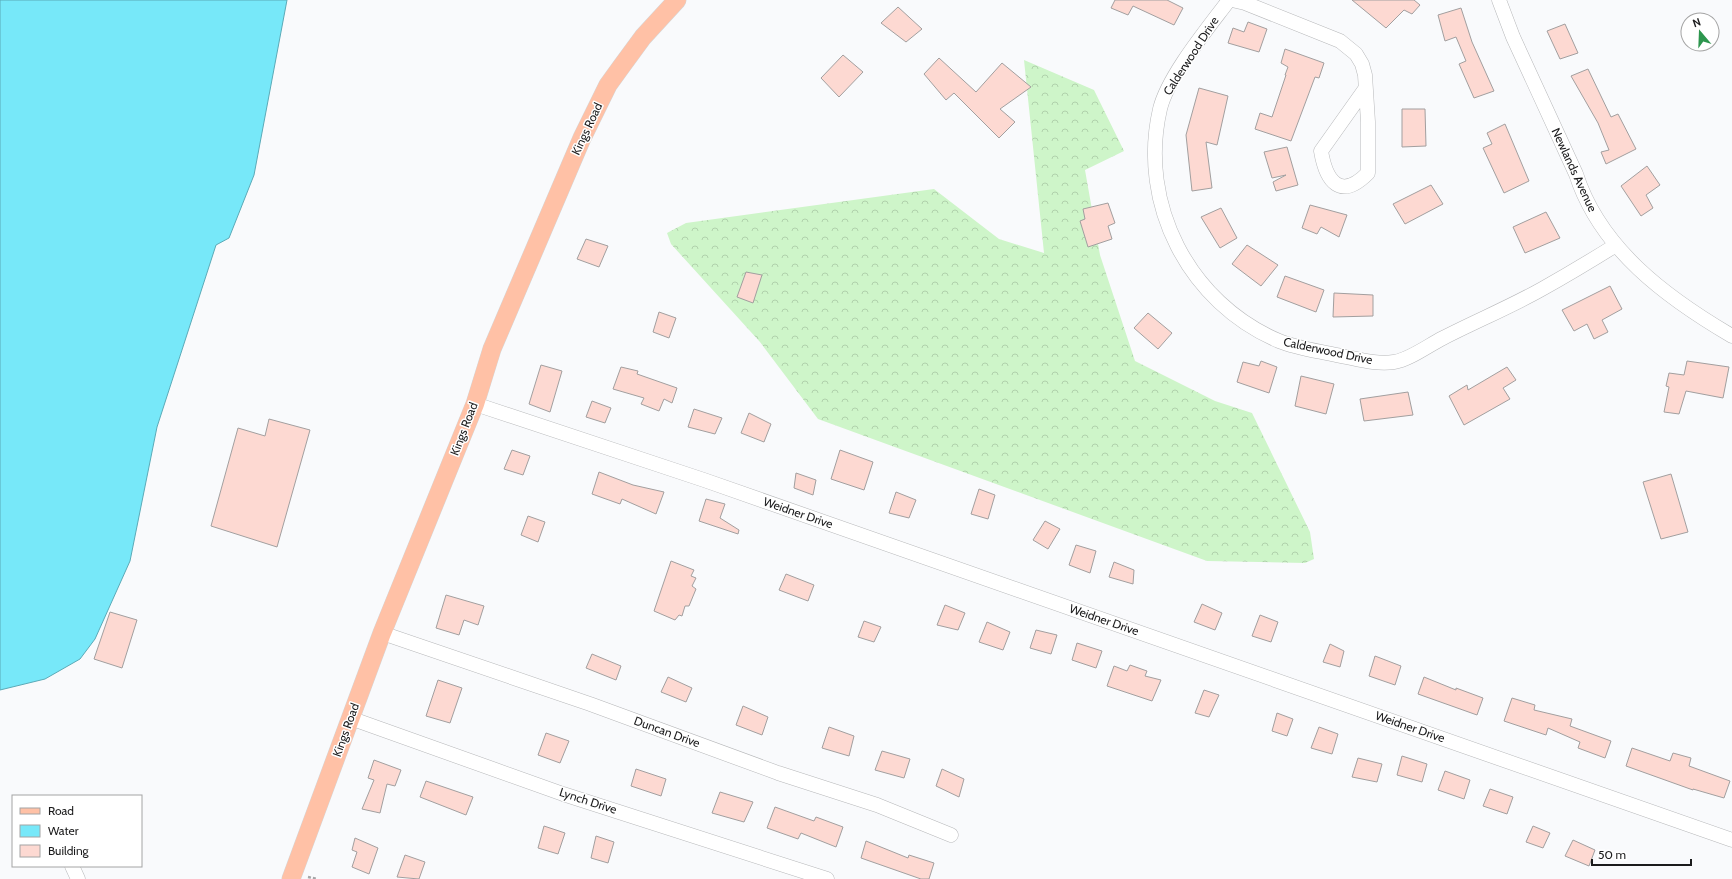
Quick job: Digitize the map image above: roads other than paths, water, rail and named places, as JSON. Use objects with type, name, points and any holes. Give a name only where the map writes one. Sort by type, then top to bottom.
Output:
[{"type":"main road","name":"Kings Road","points":[[291,879],[382,633],[475,404],[492,349],[582,138],[608,85],[643,37],[677,0]]},
{"type":"street","name":"Calderwood Drive","points":[[1229,0],[1200,38],[1172,81],[1164,98],[1160,112],[1155,149],[1156,170],[1164,216],[1170,232],[1186,262],[1211,295],[1249,325],[1280,342],[1308,349],[1377,362],[1400,361],[1541,290],[1616,245]]},
{"type":"street","points":[[1232,0],[1245,3],[1345,44],[1356,54],[1362,64],[1366,79],[1365,89],[1368,122],[1368,174],[1358,183],[1340,187],[1330,180],[1326,174],[1320,158],[1320,151],[1365,89]]},
{"type":"street","name":"Newlands Avenue","points":[[1499,0],[1513,36],[1585,197],[1606,233],[1627,258],[1654,282],[1695,313],[1732,336]]},
{"type":"street","name":"Weidner Drive","points":[[475,404],[704,480],[1732,840]]},
{"type":"street","name":"Duncan Drive","points":[[382,633],[590,704],[778,772],[877,805],[951,835]]},
{"type":"street","name":"Lynch Drive","points":[[350,718],[563,794],[827,879]]},
{"type":"street","points":[[72,867],[78,879]]},
{"type":"water","points":[[0,0],[287,0],[254,175],[229,238],[216,245],[157,427],[130,561],[95,639],[80,659],[45,679],[0,690]]}]
